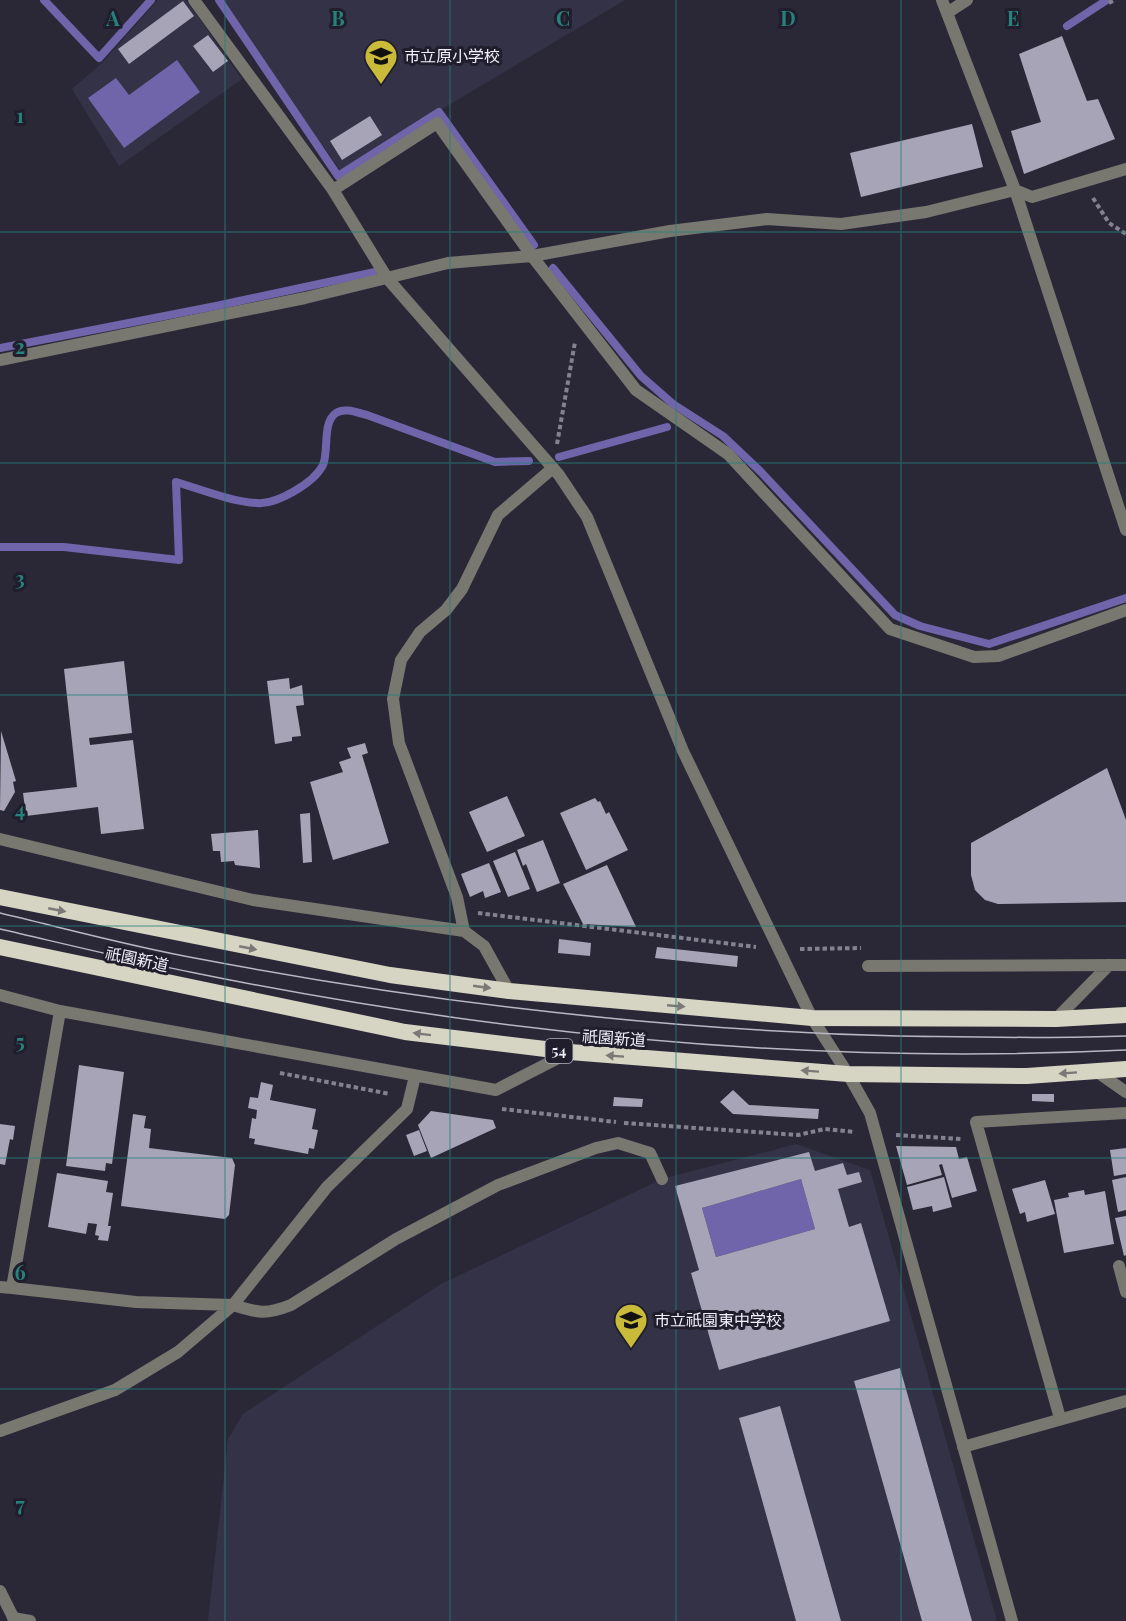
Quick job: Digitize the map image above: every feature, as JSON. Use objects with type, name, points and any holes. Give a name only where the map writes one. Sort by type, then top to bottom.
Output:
[{"type":"highway","name":"祇園新道","points":[[0,897],[40,907],[390,975],[509,991],[812,1018],[1056,1019],[1126,1015]]},
{"type":"highway","name":"祇園新道","points":[[0,947],[405,1032],[570,1053],[848,1074],[1027,1076],[1126,1069]]},
{"type":"street","points":[[194,0],[333,190],[387,278],[553,468],[586,517],[683,752],[812,1018],[870,1113],[1012,1621]]},
{"type":"street","points":[[942,0],[1016,190],[1126,530]]},
{"type":"street","points":[[947,13],[967,0]]},
{"type":"street","points":[[333,190],[437,123],[532,256],[636,390],[728,454],[890,629],[974,657],[998,656],[1126,610]]},
{"type":"street","points":[[0,360],[305,298],[447,263],[532,256],[670,231],[767,219],[841,224],[926,213],[1016,190],[1032,197],[1126,169]]},
{"type":"street","points":[[464,931],[459,910],[399,744],[393,699],[401,660],[420,632],[446,610],[462,590],[498,515],[553,468]]},
{"type":"street","points":[[0,839],[254,900],[464,931],[484,946],[509,991]]},
{"type":"street","points":[[1056,1019],[1109,965]]},
{"type":"street","points":[[868,966],[1126,965]]},
{"type":"street","points":[[0,995],[60,1011],[496,1090],[570,1053]]},
{"type":"street","points":[[60,1011],[6,1288],[136,1302],[233,1305],[259,1313],[272,1313],[291,1305],[396,1239],[488,1191],[596,1148],[618,1143],[650,1153],[662,1179]]},
{"type":"street","points":[[1096,1071],[1126,1092]]},
{"type":"street","points":[[0,1431],[115,1390],[178,1352],[233,1305],[327,1187],[407,1109],[415,1076]]},
{"type":"street","points":[[961,1123],[1126,1113]]},
{"type":"street","points":[[976,1122],[1060,1418]]},
{"type":"street","points":[[1119,1266],[1126,1292]]},
{"type":"street","points":[[963,1447],[1126,1401]]},
{"type":"street","points":[[0,1591],[14,1619],[30,1621]]},
{"type":"path","points":[[1083,182],[1109,223],[1126,234]]},
{"type":"path","points":[[553,468],[578,316]]},
{"type":"path","points":[[459,910],[768,948]]},
{"type":"shaded area","points":[[158,0],[186,0],[242,79],[119,166],[72,89],[102,63]]},
{"type":"shaded area","name":"市立原小学校","points":[[221,0],[625,0],[340,170]]},
{"type":"shaded area","points":[[177,60],[200,92],[124,148],[88,98],[116,78],[129,95]]},
{"type":"shaded area","name":"市立祇園東中学校","points":[[796,1144],[870,1170],[997,1621],[208,1621],[228,1439],[243,1414],[441,1284],[662,1179]]},
{"type":"shaded area","points":[[801,1179],[815,1229],[716,1257],[702,1208]]},
{"type":"building","points":[[183,1],[194,16],[129,64],[118,49]]},
{"type":"building","points":[[208,35],[228,61],[213,72],[193,46]]},
{"type":"building","points":[[1062,36],[1087,101],[1098,99],[1115,139],[1024,174],[1011,131],[1041,122],[1019,54]]},
{"type":"building","points":[[370,116],[382,135],[342,160],[330,141]]},
{"type":"building","points":[[972,124],[983,167],[861,197],[850,153]]},
{"type":"building","points":[[124,661],[132,733],[89,738],[90,745],[133,740],[144,829],[101,834],[98,807],[26,816],[23,793],[77,787],[64,669]]},
{"type":"building","points":[[289,678],[290,689],[302,685],[304,705],[296,706],[301,736],[292,737],[292,741],[275,744],[267,681]]},
{"type":"building","points":[[1,731],[16,781],[13,782],[15,792],[4,811],[0,810]]},
{"type":"building","points":[[365,743],[368,753],[362,755],[389,843],[333,860],[310,782],[343,772],[339,762],[351,758],[347,748]]},
{"type":"building","points":[[1107,768],[1126,820],[1126,902],[998,904],[985,900],[975,890],[971,875],[971,843]]},
{"type":"building","points":[[507,796],[525,836],[487,852],[469,812]]},
{"type":"building","points":[[595,798],[598,802],[600,801],[606,814],[609,812],[628,850],[586,870],[560,813]]},
{"type":"building","points":[[310,813],[312,862],[303,863],[300,814]]},
{"type":"building","points":[[258,830],[260,868],[235,865],[234,861],[221,862],[220,851],[213,851],[211,834]]},
{"type":"building","points":[[543,840],[560,883],[537,892],[526,864],[523,866],[517,850]]},
{"type":"building","points":[[515,852],[530,889],[508,897],[493,861]]},
{"type":"building","points":[[489,863],[501,892],[485,898],[483,891],[470,897],[461,874]]},
{"type":"building","points":[[607,865],[636,927],[583,924],[563,884]]},
{"type":"building","points":[[559,939],[591,943],[590,956],[558,953]]},
{"type":"building","points":[[657,947],[738,956],[737,967],[655,958]]},
{"type":"building","points":[[79,1065],[124,1072],[112,1164],[106,1163],[105,1171],[66,1166]]},
{"type":"building","points":[[261,1082],[273,1085],[270,1100],[316,1109],[312,1129],[318,1130],[314,1149],[309,1148],[308,1154],[254,1144],[255,1139],[249,1138],[252,1118],[256,1119],[257,1110],[248,1108],[250,1097],[258,1098]]},
{"type":"building","points":[[733,1090],[749,1105],[819,1109],[818,1119],[733,1114],[720,1102]]},
{"type":"building","points":[[1032,1094],[1054,1094],[1054,1102],[1032,1101]]},
{"type":"building","points":[[614,1097],[643,1099],[642,1107],[613,1106]]},
{"type":"building","points":[[431,1111],[493,1120],[496,1128],[431,1158],[418,1125]]},
{"type":"building","points":[[133,1114],[146,1116],[144,1128],[151,1129],[149,1148],[232,1158],[235,1165],[229,1215],[225,1219],[121,1206]]},
{"type":"building","points":[[0,1124],[15,1126],[5,1165],[0,1164]]},
{"type":"building","points":[[419,1130],[427,1151],[414,1156],[406,1135]]},
{"type":"building","points":[[896,1146],[956,1147],[959,1159],[967,1157],[977,1191],[952,1198],[942,1164],[939,1165],[942,1175],[907,1185]]},
{"type":"building","points":[[1126,1148],[1126,1174],[1114,1176],[1110,1150]]},
{"type":"building","points":[[809,1152],[815,1171],[843,1163],[847,1175],[859,1172],[862,1182],[838,1189],[849,1227],[861,1223],[890,1321],[719,1370],[691,1273],[699,1270],[675,1186]],"holes":[[[801,1179],[815,1229],[716,1257],[702,1208]]]},
{"type":"building","points":[[57,1173],[108,1181],[106,1192],[113,1193],[108,1241],[98,1240],[99,1236],[95,1235],[97,1224],[88,1223],[86,1234],[48,1227]]},
{"type":"building","points":[[944,1177],[952,1207],[933,1212],[932,1206],[913,1210],[907,1187]]},
{"type":"building","points":[[1126,1177],[1126,1210],[1118,1212],[1112,1180]]},
{"type":"building","points":[[1045,1180],[1055,1214],[1027,1222],[1025,1212],[1020,1214],[1012,1189]]},
{"type":"building","points":[[1084,1190],[1085,1195],[1105,1191],[1114,1244],[1064,1253],[1054,1200],[1069,1197],[1068,1193]]},
{"type":"building","points":[[1126,1216],[1126,1255],[1124,1256],[1115,1218]]},
{"type":"building","points":[[900,1368],[972,1621],[922,1621],[854,1381]]},
{"type":"building","points":[[780,1406],[841,1621],[796,1621],[739,1418]]},
{"type":"waterway","points":[[44,0],[99,58],[151,0]]},
{"type":"waterway","points":[[219,0],[338,176],[439,112],[534,245]]},
{"type":"waterway","points":[[1067,26],[1107,0]]},
{"type":"waterway","points":[[553,268],[641,376],[673,404],[723,436],[760,471],[895,615],[920,626],[989,644],[1126,598]]},
{"type":"waterway","points":[[0,348],[375,272]]},
{"type":"waterway","points":[[0,547],[64,547],[179,560],[176,482],[247,502],[265,503],[284,497],[312,479],[323,465],[329,423],[336,413],[343,410],[367,415],[495,462],[529,461]]},
{"type":"waterway","points":[[559,457],[667,427]]},
{"type":"tram line","points":[[0,913],[150,949],[287,975],[548,1012],[722,1028],[810,1033],[984,1037],[1126,1036]]},
{"type":"tram line","points":[[0,929],[171,968],[310,995],[541,1029],[775,1049],[1009,1054],[1126,1050]]},
{"type":"place","name":"市立原小学校","points":[[381,85]]},
{"type":"place","name":"市立祇園東中学校","points":[[631,1349]]}]
